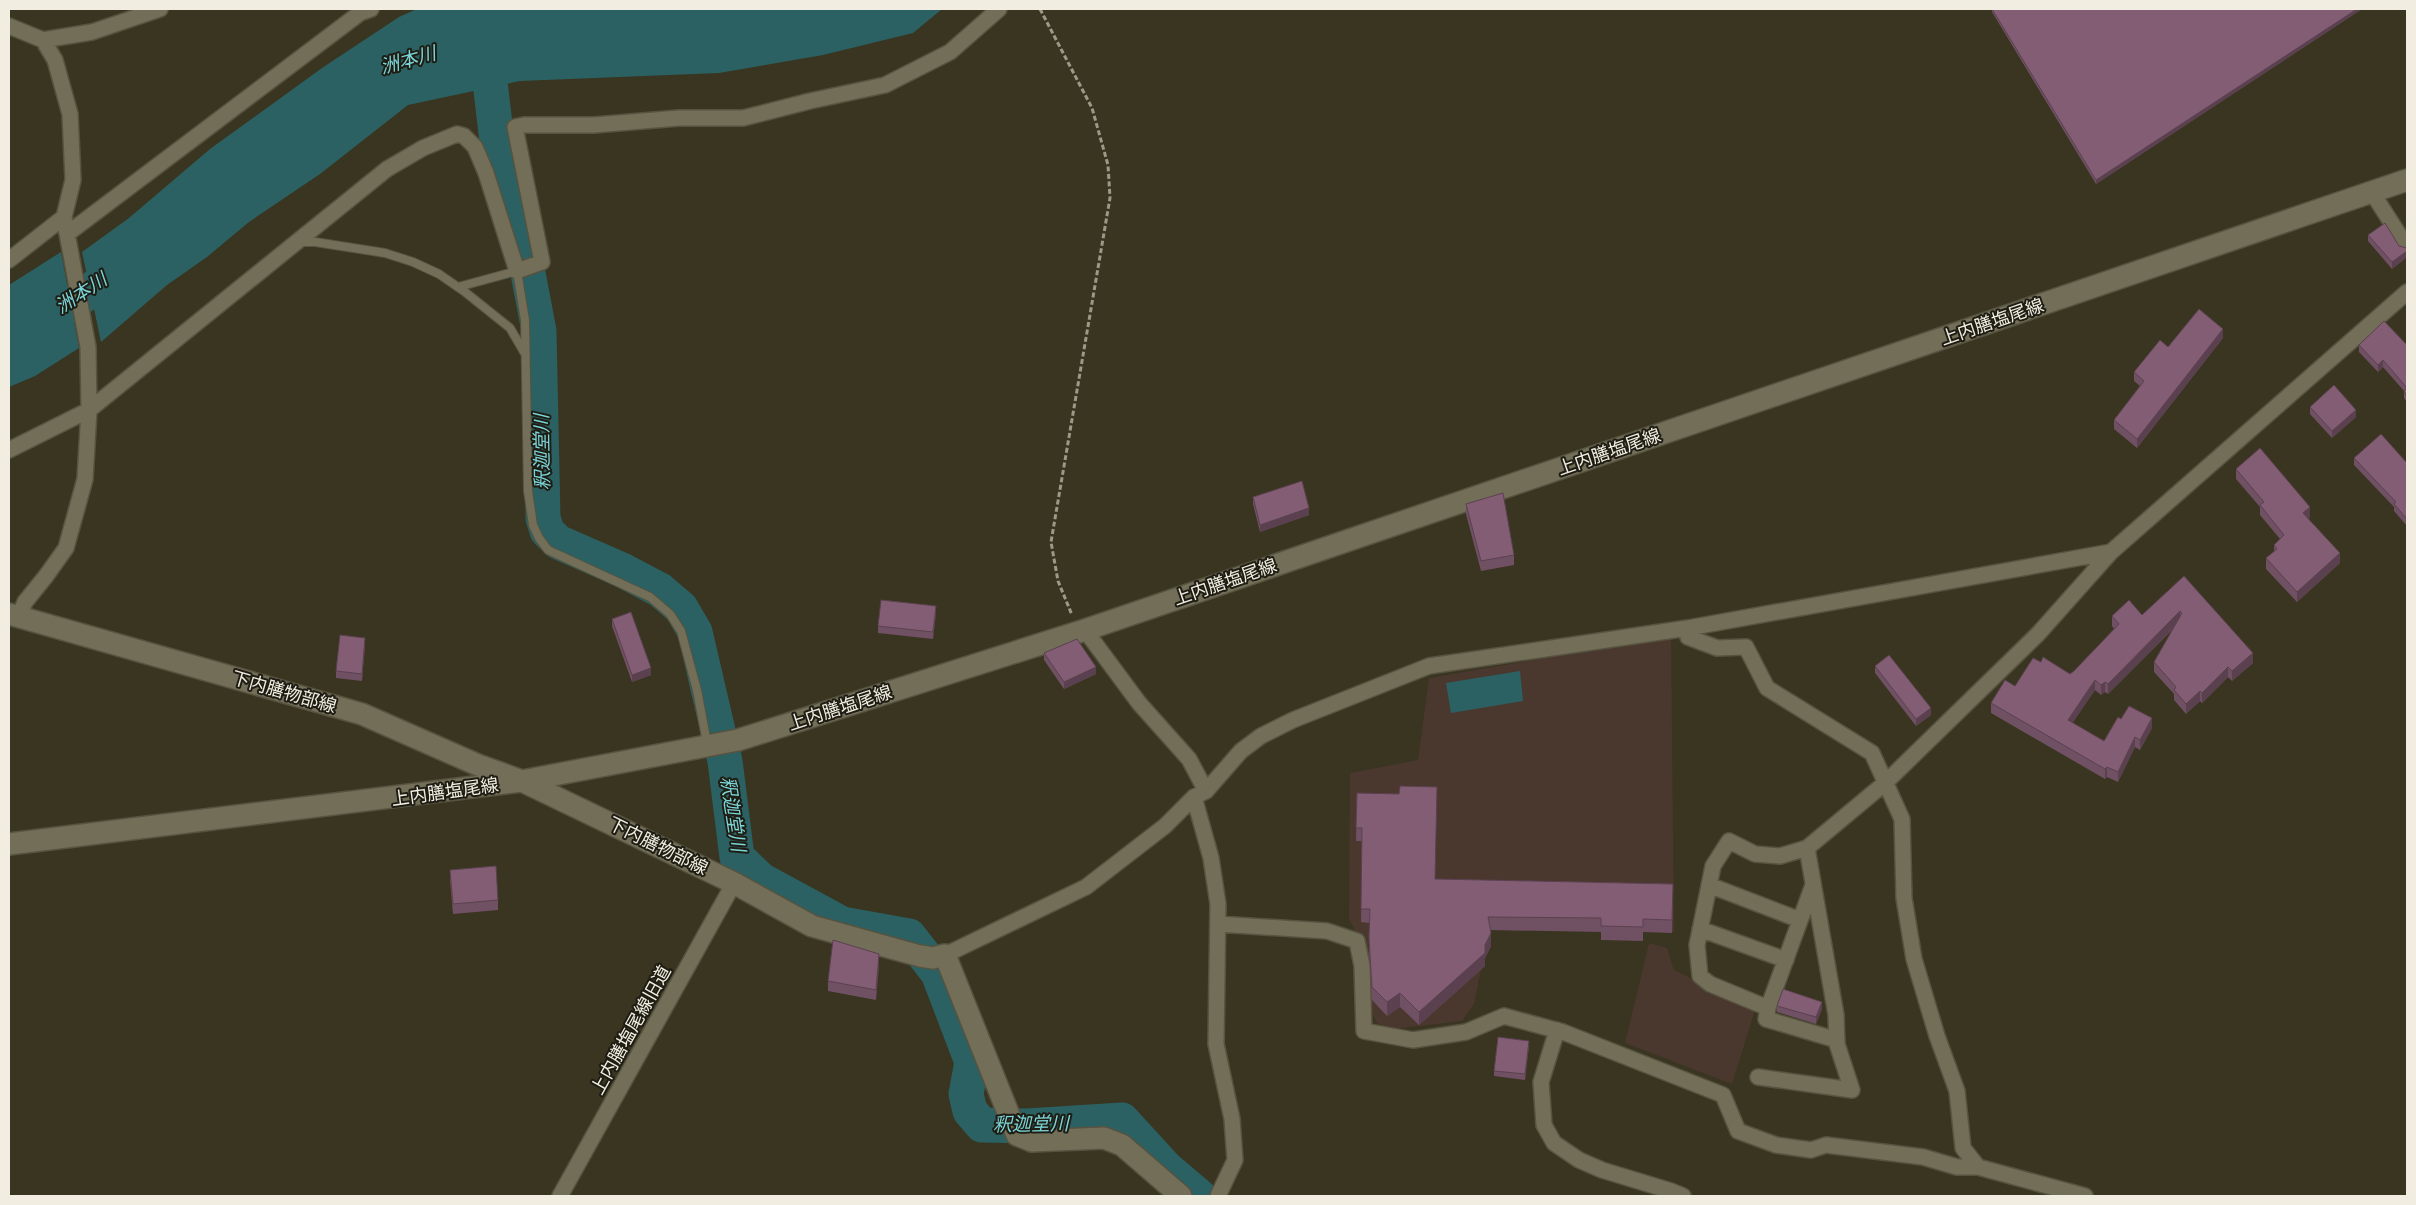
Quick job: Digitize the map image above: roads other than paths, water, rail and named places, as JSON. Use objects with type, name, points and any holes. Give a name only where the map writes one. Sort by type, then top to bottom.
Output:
[{"type":"main road","name":"上内膳塩尾線","points":[[9,844],[522,782],[738,740],[1085,630],[2372,194],[2407,180]]},
{"type":"main road","name":"下内膳物部線","points":[[12,616],[362,714],[478,765],[522,782],[734,883],[812,926],[933,956]]},
{"type":"main road","points":[[933,956],[1013,1126],[1032,1141],[1104,1138],[1113,1141],[1122,1145],[1182,1196]]},
{"type":"street","points":[[9,26],[43,40],[92,32],[160,9]]},
{"type":"street","points":[[69,241],[360,13],[371,9]]},
{"type":"street","points":[[9,450],[89,410],[387,169],[423,148],[457,134],[464,136],[475,147],[486,173],[517,272],[542,262],[515,127],[524,125],[594,125],[679,118],[743,118],[810,100],[886,85],[950,52],[999,9]]},
{"type":"street","points":[[12,616],[46,576],[66,548],[85,479],[89,410],[88,347],[64,217],[73,180],[70,114],[55,60],[43,40]]},
{"type":"street","points":[[2372,194],[2407,247]]},
{"type":"street","points":[[9,260],[64,217]]},
{"type":"street","points":[[1768,1008],[1710,984],[1700,976],[1697,945],[1712,866],[1729,841],[1755,854],[1780,856],[1807,848],[1885,783],[2038,634],[2110,552],[2407,292]]},
{"type":"street","points":[[933,956],[1086,887],[1165,826],[1200,794],[1241,751],[1260,736],[1293,720],[1429,666],[1688,628],[2110,552]]},
{"type":"street","points":[[1688,628],[1688,637],[1717,648],[1746,647],[1767,688],[1872,753],[1902,819],[1904,898],[1914,959],[1936,1036],[1957,1091],[1963,1148],[1978,1167]]},
{"type":"street","points":[[1085,630],[1138,702],[1189,759],[1200,794],[1218,904],[1216,1044],[1232,1119],[1234,1160],[1218,1196]]},
{"type":"street","points":[[1758,1077],[1852,1090],[1838,1040],[1836,1015],[1807,848]]},
{"type":"street","name":"上内膳塩尾線旧道","points":[[560,1196],[734,883]]},
{"type":"street","points":[[1709,885],[1800,920]]},
{"type":"street","points":[[1813,885],[1768,1008],[1766,1019],[1838,1040]]},
{"type":"street","points":[[1218,924],[1327,931],[1357,941],[1362,966],[1364,1031],[1414,1040],[1466,1032],[1504,1016],[1557,1030],[1723,1095],[1738,1132],[1776,1145],[1811,1150],[1826,1145],[1923,1157],[1957,1167],[1978,1167],[2085,1196]]},
{"type":"street","points":[[1700,929],[1786,960]]},
{"type":"street","points":[[1557,1030],[1540,1082],[1544,1125],[1554,1143],[1579,1160],[1602,1170],[1683,1196]]},
{"type":"lane","points":[[296,242],[315,242],[385,253],[413,262],[439,274],[510,328],[525,354]]},
{"type":"lane","points":[[458,287],[517,272],[525,320],[528,491],[533,524],[539,538],[548,550],[650,596],[670,614],[681,631],[684,640],[710,745]]},
{"type":"water","points":[[417,9],[942,9],[913,33],[823,55],[719,73],[520,81],[408,105],[320,174],[249,222],[207,257],[167,285],[101,342],[82,252],[129,218],[210,149],[322,68],[399,17]]},
{"type":"water","points":[[61,252],[79,348],[35,376],[9,387],[9,285]]},
{"type":"water","points":[[1520,671],[1523,701],[1451,713],[1446,683]]},
{"type":"waterway","name":"釈迦堂川","points":[[485,39],[498,150],[521,241]]},
{"type":"waterway","name":"洲本川","points":[[9,335],[71,304],[128,260]]},
{"type":"waterway","name":"釈迦堂川","points":[[527,268],[539,331],[543,518],[547,531],[558,542],[622,570],[660,590],[681,608],[695,632],[725,761],[737,857],[761,880],[842,924],[909,936],[938,973],[972,1062],[966,1094],[970,1111],[982,1125],[1027,1126],[1122,1120],[1166,1168],[1199,1196]]}]
